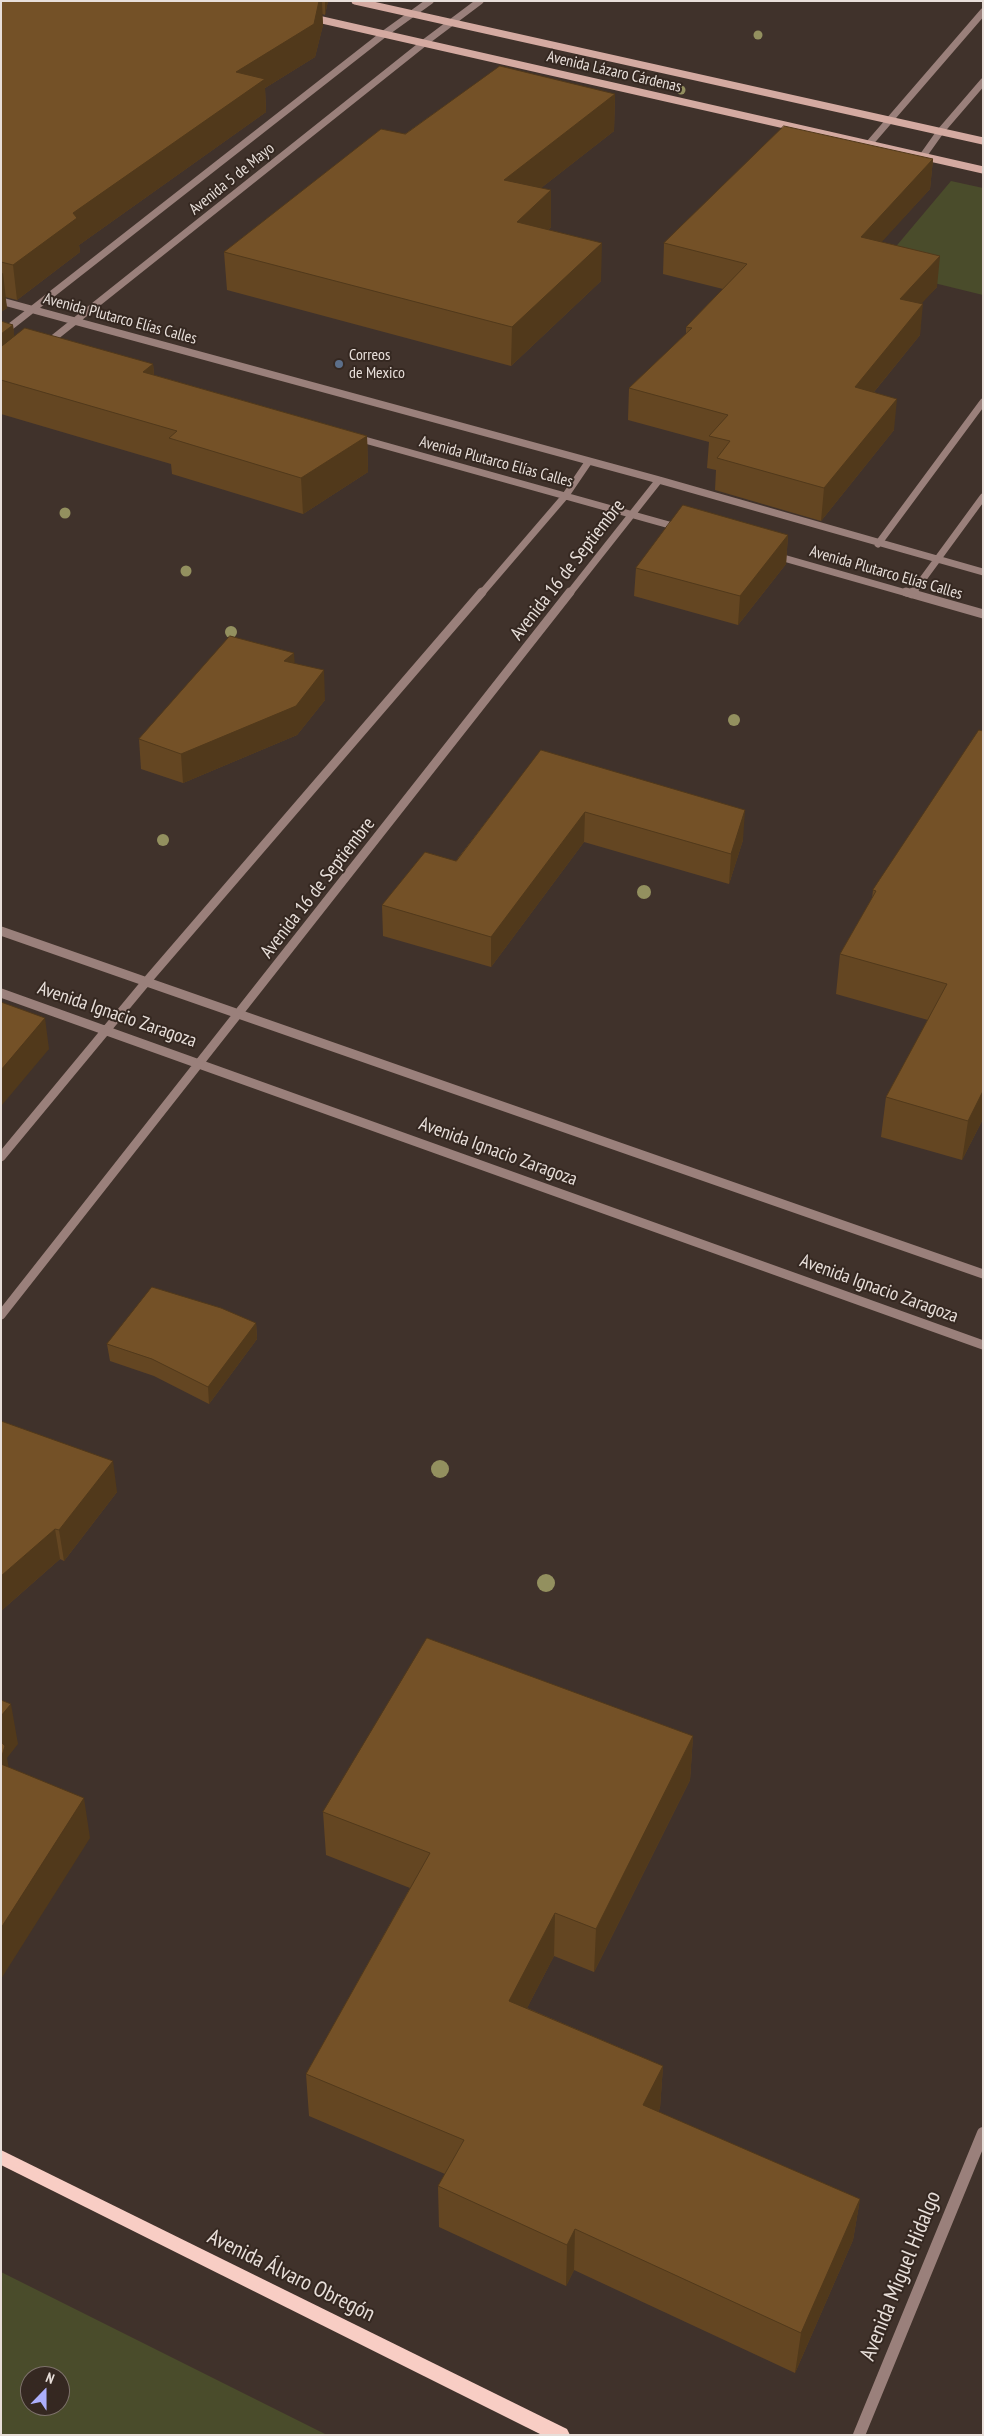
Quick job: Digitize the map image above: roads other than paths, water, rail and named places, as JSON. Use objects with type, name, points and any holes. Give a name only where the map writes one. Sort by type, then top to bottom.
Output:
[{"type":"main road","name":"Avenida Lázaro Cárdenas","points":[[354,1],[983,141]]},
{"type":"main road","name":"Avenida Lázaro Cárdenas","points":[[297,14],[983,170]]},
{"type":"main road","name":"Avenida Álvaro Obregón","points":[[1,2157],[561,2435]]},
{"type":"street","name":"Avenida 5 de Mayo","points":[[1,334],[384,34],[430,1]]},
{"type":"street","name":"Avenida 5 de Mayo","points":[[46,354],[37,351],[424,43],[480,1]]},
{"type":"street","points":[[869,144],[983,12]]},
{"type":"street","points":[[923,156],[940,132],[983,82]]},
{"type":"street","name":"Avenida Plutarco Elías Calles","points":[[1,301],[659,480],[878,544],[983,572]]},
{"type":"street","points":[[878,544],[983,402]]},
{"type":"street","name":"Avenida Plutarco Elías Calles","points":[[345,435],[566,495],[688,531]]},
{"type":"street","points":[[1,1157],[146,982],[566,495],[589,461]]},
{"type":"street","name":"Avenida 16 de Septiembre","points":[[1,1315],[659,480]]},
{"type":"street","points":[[912,594],[983,497]]},
{"type":"street","name":"Avenida Plutarco Elías Calles","points":[[762,552],[983,614]]},
{"type":"street","points":[[1,931],[983,1274]]},
{"type":"street","name":"Avenida Ignacio Zaragoza","points":[[1,993],[983,1345]]},
{"type":"street","name":"Avenida Miguel Hidalgo","points":[[859,2435],[983,2133]]},
{"type":"place","name":"Correos de Mexico","points":[[339,364]]}]
